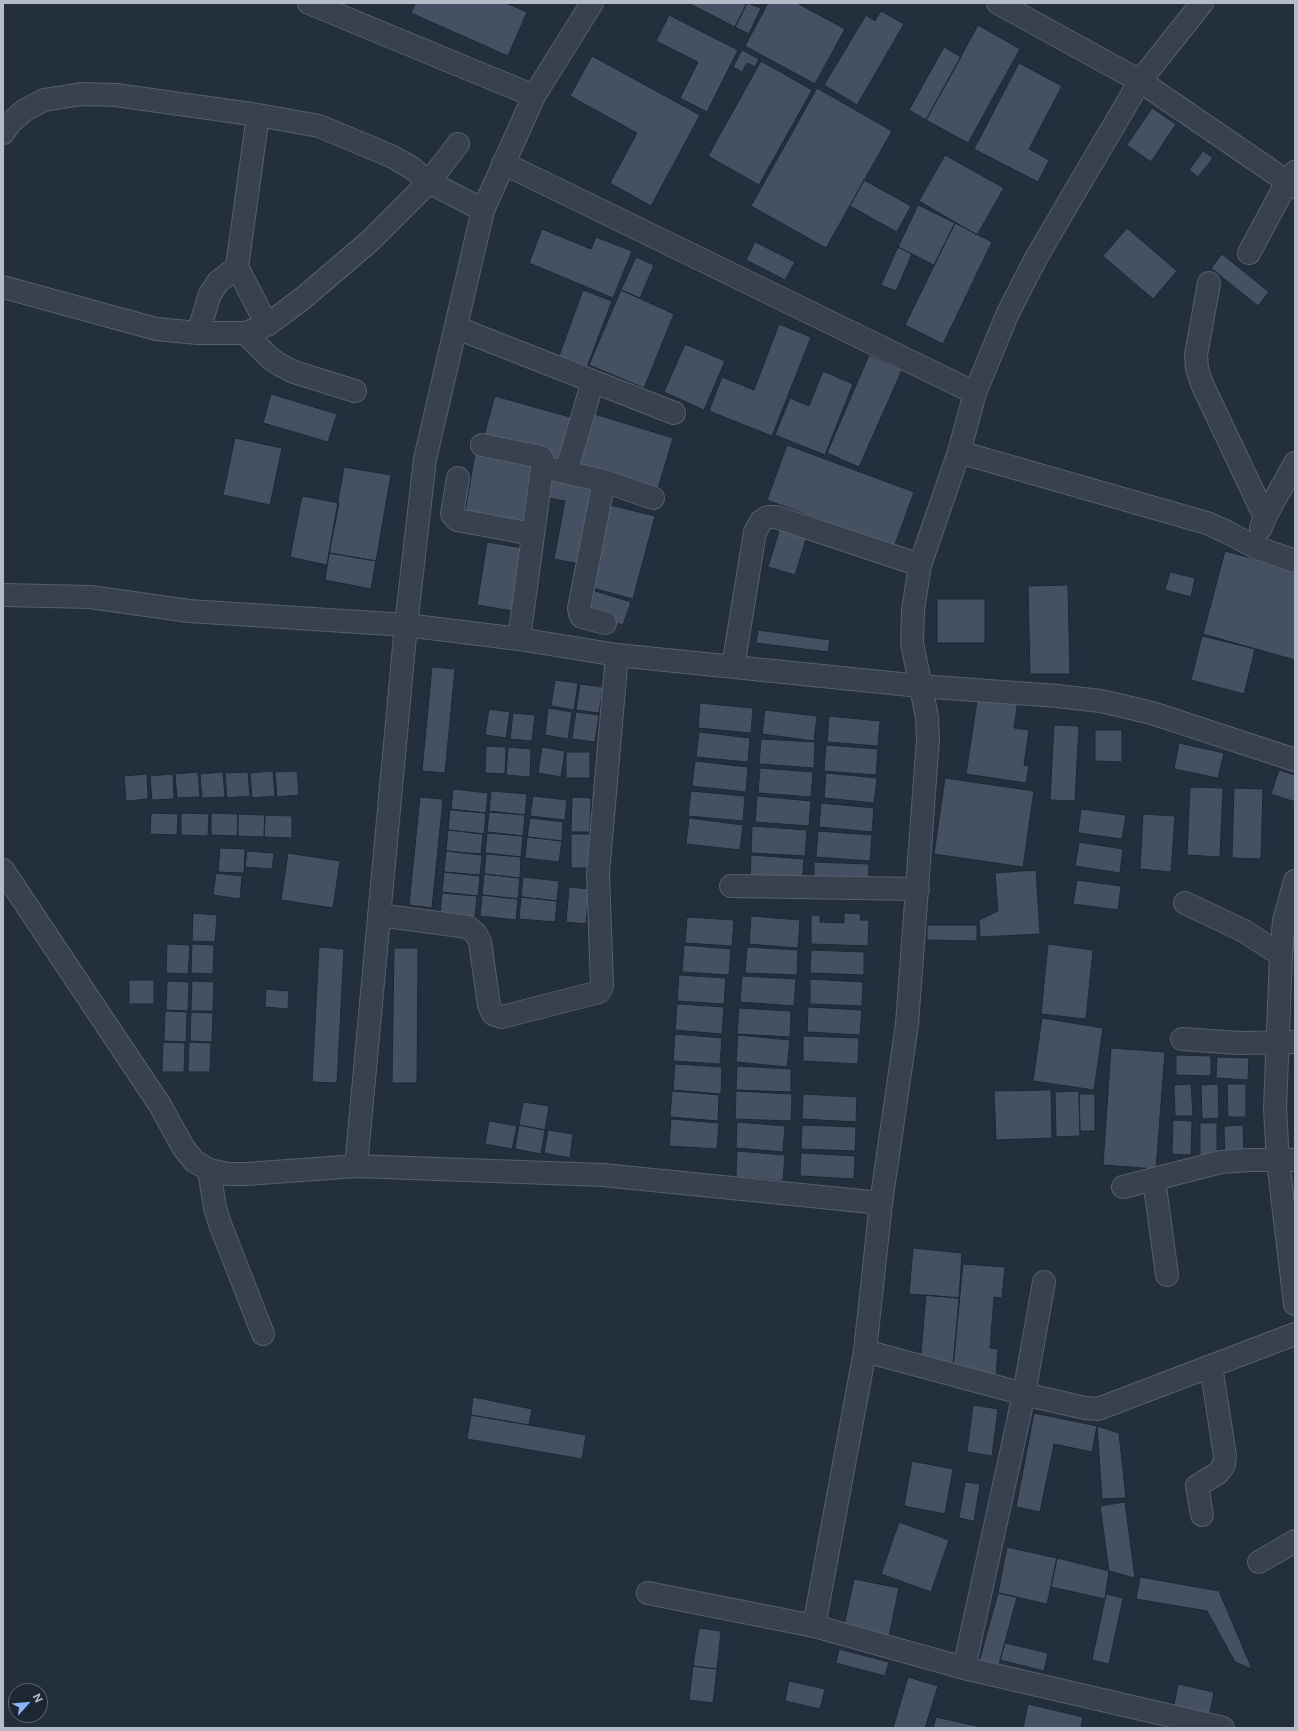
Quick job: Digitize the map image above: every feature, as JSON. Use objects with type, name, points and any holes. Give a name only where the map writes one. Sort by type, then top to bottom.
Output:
[{"type":"street","points":[[309,3],[534,96]]},
{"type":"street","points":[[356,1166],[406,625],[425,459],[457,328],[483,210],[534,96],[592,3]]},
{"type":"street","points":[[998,3],[1140,81],[1292,180],[1249,253]]},
{"type":"street","points":[[814,1626],[865,1351],[881,1203],[907,1024],[928,739],[927,717],[912,643],[913,610],[920,565],[959,452],[975,393],[1007,315],[1036,258],[1140,81],[1202,3]]},
{"type":"street","points":[[3,133],[10,123],[25,110],[44,100],[82,94],[116,95],[258,115],[319,126],[391,156],[412,168],[429,182],[483,210]]},
{"type":"street","points":[[258,115],[236,267],[267,325]]},
{"type":"street","points":[[3,287],[156,329],[198,333],[246,333],[267,325],[302,299],[370,241],[429,182],[458,144]]},
{"type":"street","points":[[503,164],[975,393]]},
{"type":"street","points":[[198,333],[210,294],[218,282],[236,267]]},
{"type":"street","points":[[1209,283],[1196,355],[1197,369],[1202,384],[1265,517]]},
{"type":"street","points":[[457,328],[674,413]]},
{"type":"street","points":[[246,333],[270,358],[280,365],[294,372],[355,391]]},
{"type":"street","points":[[566,472],[593,381]]},
{"type":"street","points":[[482,445],[541,457],[543,461],[519,639]]},
{"type":"street","points":[[959,452],[1207,524],[1227,532],[1255,547],[1295,561]]},
{"type":"street","points":[[1255,547],[1265,517],[1295,463]]},
{"type":"street","points":[[542,467],[604,481],[653,498]]},
{"type":"street","points":[[458,478],[452,514],[457,520],[533,534]]},
{"type":"street","points":[[604,481],[579,608],[582,617],[605,623]]},
{"type":"street","points":[[734,667],[755,532],[761,522],[768,517],[776,517],[920,565]]},
{"type":"street","points":[[3,595],[90,597],[189,611],[406,625],[519,639],[617,655],[920,686],[1057,696],[1101,701],[1152,713],[1295,760]]},
{"type":"street","points":[[379,915],[468,927],[476,934],[480,942],[489,1005],[493,1014],[502,1017],[599,992],[602,986],[598,873],[617,655]]},
{"type":"street","points":[[3,870],[160,1105],[183,1147],[194,1161],[209,1170],[228,1174],[247,1174],[356,1166],[603,1175],[881,1203]]},
{"type":"street","points":[[1295,881],[1284,921],[1281,956],[1286,1041],[1275,1109],[1287,1160],[1295,1304]]},
{"type":"street","points":[[731,886],[918,889]]},
{"type":"street","points":[[1185,903],[1244,931],[1281,956]]},
{"type":"street","points":[[1182,1039],[1239,1043],[1286,1041]]},
{"type":"street","points":[[1123,1187],[1221,1162],[1287,1160]]},
{"type":"street","points":[[209,1170],[215,1208],[220,1224],[263,1334]]},
{"type":"street","points":[[1154,1179],[1167,1275]]},
{"type":"street","points":[[964,1668],[1024,1394],[1044,1282]]},
{"type":"street","points":[[865,1351],[1024,1394],[1085,1408],[1098,1409],[1295,1334]]},
{"type":"street","points":[[1202,1515],[1197,1486],[1218,1473],[1224,1465],[1225,1456],[1211,1366]]},
{"type":"street","points":[[1259,1562],[1295,1541]]},
{"type":"street","points":[[648,1593],[814,1626],[964,1668],[1223,1728]]},
{"type":"building","points":[[415,3],[506,3],[527,12],[508,56],[411,13]]},
{"type":"building","points":[[688,3],[747,3],[735,27]]},
{"type":"building","points":[[747,3],[761,8],[749,34],[735,27]]},
{"type":"building","points":[[768,3],[797,3],[845,29],[815,84],[745,46]]},
{"type":"building","points":[[881,11],[904,24],[857,105],[824,85],[866,15],[875,21]]},
{"type":"building","points":[[669,15],[738,50],[707,112],[680,98],[698,62],[656,41]]},
{"type":"building","points":[[978,25],[1020,49],[968,143],[926,120]]},
{"type":"building","points":[[944,47],[961,57],[926,120],[909,110]]},
{"type":"building","points":[[742,50],[759,59],[755,67],[747,63],[742,72],[733,67]]},
{"type":"building","points":[[592,56],[700,115],[651,206],[610,183],[637,133],[570,96]]},
{"type":"building","points":[[761,61],[812,90],[759,185],[708,156]]},
{"type":"building","points":[[1019,63],[1062,86],[1029,149],[1049,160],[1038,182],[974,149]]},
{"type":"building","points":[[817,88],[892,131],[826,248],[751,206]]},
{"type":"building","points":[[1152,108],[1176,124],[1151,162],[1127,145]]},
{"type":"building","points":[[1203,151],[1213,158],[1198,177],[1189,170]]},
{"type":"building","points":[[945,155],[1004,188],[977,235],[919,201]]},
{"type":"building","points":[[864,180],[911,206],[897,232],[850,206]]},
{"type":"building","points":[[918,205],[955,223],[934,265],[898,247]]},
{"type":"building","points":[[955,223],[992,242],[943,344],[905,325]]},
{"type":"building","points":[[1127,228],[1177,271],[1153,299],[1103,256]]},
{"type":"building","points":[[542,229],[591,249],[596,237],[632,251],[613,298],[529,263]]},
{"type":"building","points":[[755,242],[795,262],[785,280],[746,260]]},
{"type":"building","points":[[898,247],[912,254],[896,291],[881,285]]},
{"type":"building","points":[[1222,254],[1269,292],[1258,306],[1211,268]]},
{"type":"building","points":[[636,257],[654,265],[640,298],[621,290]]},
{"type":"building","points":[[583,290],[612,301],[587,367],[559,356]]},
{"type":"building","points":[[621,290],[674,314],[644,388],[589,365]]},
{"type":"building","points":[[779,324],[811,337],[772,436],[709,411],[722,377],[754,390]]},
{"type":"building","points":[[685,344],[725,361],[704,410],[664,392]]},
{"type":"building","points":[[869,355],[902,370],[859,467],[827,453]]},
{"type":"building","points":[[823,371],[853,384],[825,455],[775,435],[790,398],[809,406]]},
{"type":"building","points":[[271,394],[337,414],[328,442],[263,423]]},
{"type":"building","points":[[495,396],[577,419],[566,462],[483,439]]},
{"type":"building","points":[[588,412],[673,438],[656,495],[571,469]]},
{"type":"building","points":[[235,438],[282,448],[270,505],[223,495]]},
{"type":"building","points":[[787,445],[914,492],[894,547],[767,500]]},
{"type":"building","points":[[476,448],[541,460],[529,530],[464,518]]},
{"type":"building","points":[[344,467],[391,475],[376,561],[329,553]]},
{"type":"building","points":[[548,472],[595,481],[580,564],[554,559],[565,501],[543,497]]},
{"type":"building","points":[[302,496],[339,503],[327,565],[290,557]]},
{"type":"building","points":[[610,505],[655,516],[633,599],[589,587]]},
{"type":"building","points":[[781,525],[808,533],[795,575],[768,567]]},
{"type":"building","points":[[487,542],[523,548],[513,611],[477,605]]},
{"type":"building","points":[[1225,551],[1295,570],[1295,660],[1203,634]]},
{"type":"building","points":[[329,553],[376,561],[371,589],[325,580]]},
{"type":"building","points":[[1170,572],[1195,578],[1191,597],[1165,590]]},
{"type":"building","points":[[1068,585],[1070,674],[1030,674],[1028,586]]},
{"type":"building","points":[[592,590],[631,602],[623,625],[585,614]]},
{"type":"building","points":[[937,599],[985,599],[985,643],[937,643]]},
{"type":"building","points":[[758,630],[830,640],[828,652],[756,643]]},
{"type":"building","points":[[1202,636],[1255,649],[1244,694],[1191,680]]},
{"type":"building","points":[[432,667],[455,669],[445,773],[422,771]]},
{"type":"building","points":[[555,680],[578,683],[574,710],[551,706]]},
{"type":"building","points":[[580,684],[603,687],[599,713],[576,710]]},
{"type":"building","points":[[978,694],[1018,700],[1014,728],[1029,730],[1024,765],[1029,766],[1026,783],[966,774]]},
{"type":"building","points":[[700,703],[753,708],[751,733],[698,728]]},
{"type":"building","points":[[548,708],[572,712],[568,739],[545,735]]},
{"type":"building","points":[[489,709],[510,712],[506,738],[485,735]]},
{"type":"building","points":[[765,710],[817,716],[814,741],[762,734]]},
{"type":"building","points":[[576,712],[599,715],[595,742],[572,739]]},
{"type":"building","points":[[513,713],[535,715],[532,741],[510,739]]},
{"type":"building","points":[[829,716],[880,721],[878,746],[827,742]]},
{"type":"building","points":[[1054,725],[1079,726],[1075,801],[1050,800]]},
{"type":"building","points":[[1095,730],[1122,730],[1122,762],[1095,761]]},
{"type":"building","points":[[699,732],[750,738],[748,762],[696,757]]},
{"type":"building","points":[[761,739],[815,742],[814,768],[759,764]]},
{"type":"building","points":[[1179,743],[1224,753],[1218,778],[1174,769]]},
{"type":"building","points":[[826,745],[878,749],[876,775],[824,771]]},
{"type":"building","points":[[486,746],[506,747],[505,774],[485,773]]},
{"type":"building","points":[[508,747],[531,749],[530,777],[506,775]]},
{"type":"building","points":[[542,747],[565,751],[561,777],[538,773]]},
{"type":"building","points":[[566,752],[590,752],[590,778],[566,778]]},
{"type":"building","points":[[695,761],[748,767],[746,792],[692,786]]},
{"type":"building","points":[[760,768],[813,772],[811,797],[758,793]]},
{"type":"building","points":[[1279,770],[1295,775],[1295,802],[1271,794]]},
{"type":"building","points":[[273,771],[275,796],[252,798],[250,773]]},
{"type":"building","points":[[297,771],[299,795],[277,797],[275,772]]},
{"type":"building","points":[[198,772],[200,797],[177,798],[175,774]]},
{"type":"building","points":[[223,772],[225,797],[202,798],[200,774]]},
{"type":"building","points":[[248,772],[250,796],[227,798],[225,773]]},
{"type":"building","points":[[826,773],[877,778],[874,803],[824,798]]},
{"type":"building","points":[[147,774],[148,799],[126,801],[124,776]]},
{"type":"building","points":[[173,774],[174,799],[152,800],[150,776]]},
{"type":"building","points":[[945,778],[1034,791],[1023,867],[934,854]]},
{"type":"building","points":[[1190,787],[1223,788],[1220,857],[1187,855]]},
{"type":"building","points":[[1234,788],[1263,789],[1261,859],[1232,858]]},
{"type":"building","points":[[453,789],[488,793],[486,813],[451,810]]},
{"type":"building","points":[[491,791],[527,794],[525,815],[489,811]]},
{"type":"building","points":[[691,791],[745,796],[743,821],[688,816]]},
{"type":"building","points":[[533,796],[567,800],[565,820],[530,816]]},
{"type":"building","points":[[757,796],[811,801],[809,826],[755,822]]},
{"type":"building","points":[[420,797],[443,799],[432,908],[409,905]]},
{"type":"building","points":[[572,797],[591,798],[590,832],[571,832]]},
{"type":"building","points":[[821,803],[874,808],[872,832],[819,827]]},
{"type":"building","points":[[450,809],[486,813],[484,834],[448,830]]},
{"type":"building","points":[[1081,809],[1126,815],[1122,839],[1078,833]]},
{"type":"building","points":[[489,812],[525,815],[523,836],[487,832]]},
{"type":"building","points":[[151,813],[178,814],[177,835],[150,834]]},
{"type":"building","points":[[181,813],[209,814],[208,836],[181,835]]},
{"type":"building","points":[[211,813],[238,814],[237,836],[211,835]]},
{"type":"building","points":[[238,814],[265,815],[264,837],[238,836]]},
{"type":"building","points":[[1143,814],[1175,816],[1171,872],[1140,869]]},
{"type":"building","points":[[265,815],[292,816],[292,838],[264,837]]},
{"type":"building","points":[[530,818],[563,822],[562,841],[527,837]]},
{"type":"building","points":[[689,818],[743,825],[740,850],[686,844]]},
{"type":"building","points":[[752,826],[807,830],[805,856],[751,853]]},
{"type":"building","points":[[448,830],[483,834],[481,854],[446,851]]},
{"type":"building","points":[[818,831],[872,835],[870,861],[816,857]]},
{"type":"building","points":[[487,833],[523,836],[521,857],[485,853]]},
{"type":"building","points":[[571,834],[590,834],[589,868],[571,868]]},
{"type":"building","points":[[527,837],[562,841],[559,862],[525,858]]},
{"type":"building","points":[[1079,842],[1123,849],[1120,873],[1075,866]]},
{"type":"building","points":[[220,848],[245,849],[244,873],[218,872]]},
{"type":"building","points":[[247,851],[274,853],[272,869],[245,867]]},
{"type":"building","points":[[446,851],[482,855],[480,875],[444,872]]},
{"type":"building","points":[[288,853],[340,861],[333,908],[281,900]]},
{"type":"building","points":[[486,854],[521,857],[520,878],[484,874]]},
{"type":"building","points":[[751,855],[804,859],[802,883],[750,879]]},
{"type":"building","points":[[814,862],[869,864],[868,886],[814,884]]},
{"type":"building","points":[[1036,870],[1040,934],[980,937],[979,920],[998,911],[995,873]]},
{"type":"building","points":[[444,872],[480,876],[478,896],[442,892]]},
{"type":"building","points":[[216,873],[242,876],[240,899],[213,895]]},
{"type":"building","points":[[484,874],[520,878],[518,899],[482,895]]},
{"type":"building","points":[[523,877],[559,881],[557,901],[521,897]]},
{"type":"building","points":[[1077,880],[1121,886],[1118,910],[1073,904]]},
{"type":"building","points":[[569,887],[589,889],[586,924],[566,922]]},
{"type":"building","points":[[442,893],[477,896],[475,917],[440,913]]},
{"type":"building","points":[[482,895],[518,899],[516,920],[480,916]]},
{"type":"building","points":[[521,897],[557,901],[555,922],[519,919]]},
{"type":"building","points":[[193,913],[217,915],[215,942],[192,941]]},
{"type":"building","points":[[844,913],[861,914],[860,920],[869,920],[868,946],[811,944],[811,915],[820,915],[820,922],[844,923]]},
{"type":"building","points":[[751,916],[800,920],[798,948],[749,944]]},
{"type":"building","points":[[687,917],[734,920],[732,946],[685,943]]},
{"type":"building","points":[[927,925],[977,925],[977,941],[927,940]]},
{"type":"building","points":[[167,944],[190,945],[188,974],[166,973]]},
{"type":"building","points":[[192,944],[214,945],[213,974],[191,973]]},
{"type":"building","points":[[1048,944],[1093,950],[1086,1019],[1041,1014]]},
{"type":"building","points":[[684,945],[731,949],[729,975],[682,972]]},
{"type":"building","points":[[319,947],[344,949],[337,1083],[312,1082]]},
{"type":"building","points":[[747,947],[798,950],[797,975],[745,973]]},
{"type":"building","points":[[394,948],[418,948],[417,1083],[392,1083]]},
{"type":"building","points":[[811,950],[864,952],[864,975],[810,973]]},
{"type":"building","points":[[679,975],[726,978],[724,1004],[677,1001]]},
{"type":"building","points":[[742,976],[796,979],[794,1006],[740,1002]]},
{"type":"building","points":[[810,979],[863,982],[862,1006],[810,1004]]},
{"type":"building","points":[[129,980],[154,980],[154,1004],[129,1004]]},
{"type":"building","points":[[167,981],[189,982],[188,1011],[166,1010]]},
{"type":"building","points":[[192,981],[214,982],[213,1011],[191,1011]]},
{"type":"building","points":[[266,989],[289,991],[288,1009],[265,1007]]},
{"type":"building","points":[[677,1004],[724,1007],[722,1034],[675,1030]]},
{"type":"building","points":[[808,1007],[862,1010],[860,1035],[807,1032]]},
{"type":"building","points":[[739,1008],[791,1011],[790,1037],[737,1034]]},
{"type":"building","points":[[165,1011],[187,1012],[186,1042],[164,1041]]},
{"type":"building","points":[[191,1012],[213,1013],[212,1042],[190,1041]]},
{"type":"building","points":[[1042,1018],[1103,1028],[1094,1090],[1033,1081]]},
{"type":"building","points":[[675,1034],[722,1038],[720,1064],[673,1061]]},
{"type":"building","points":[[738,1035],[790,1040],[787,1067],[736,1062]]},
{"type":"building","points":[[803,1036],[859,1038],[858,1064],[803,1061]]},
{"type":"building","points":[[163,1042],[185,1043],[184,1072],[162,1072]]},
{"type":"building","points":[[189,1042],[211,1043],[210,1072],[188,1072]]},
{"type":"building","points":[[1111,1048],[1165,1052],[1156,1169],[1103,1165]]},
{"type":"building","points":[[1176,1055],[1211,1056],[1211,1076],[1176,1075]]},
{"type":"building","points":[[1217,1057],[1249,1058],[1248,1080],[1216,1078]]},
{"type":"building","points":[[675,1064],[722,1067],[721,1094],[673,1090]]},
{"type":"building","points":[[737,1066],[791,1069],[791,1092],[736,1090]]},
{"type":"building","points":[[1191,1084],[1193,1116],[1175,1116],[1174,1085]]},
{"type":"building","points":[[1218,1084],[1219,1118],[1202,1119],[1201,1085]]},
{"type":"building","points":[[1227,1084],[1246,1084],[1246,1117],[1228,1117]]},
{"type":"building","points":[[1051,1090],[1052,1138],[996,1140],[994,1091]]},
{"type":"building","points":[[672,1091],[719,1095],[718,1121],[670,1117]]},
{"type":"building","points":[[736,1091],[792,1094],[791,1121],[735,1119]]},
{"type":"building","points":[[1079,1091],[1080,1136],[1056,1137],[1055,1092]]},
{"type":"building","points":[[803,1094],[857,1097],[856,1122],[802,1119]]},
{"type":"building","points":[[1079,1094],[1095,1094],[1095,1131],[1080,1131]]},
{"type":"building","points":[[523,1102],[549,1106],[545,1130],[519,1125]]},
{"type":"building","points":[[671,1119],[719,1123],[717,1149],[669,1146]]},
{"type":"building","points":[[1173,1120],[1192,1121],[1191,1155],[1172,1154]]},
{"type":"building","points":[[489,1121],[517,1126],[512,1149],[485,1144]]},
{"type":"building","points":[[737,1122],[785,1126],[783,1152],[736,1148]]},
{"type":"building","points":[[1200,1123],[1217,1123],[1217,1156],[1200,1156]]},
{"type":"building","points":[[519,1125],[545,1130],[541,1154],[515,1149]]},
{"type":"building","points":[[802,1125],[856,1127],[855,1151],[801,1149]]},
{"type":"building","points":[[1243,1125],[1244,1158],[1225,1158],[1224,1126]]},
{"type":"building","points":[[548,1130],[573,1134],[570,1158],[544,1153]]},
{"type":"building","points":[[737,1151],[785,1155],[783,1181],[736,1177]]},
{"type":"building","points":[[801,1153],[855,1156],[854,1179],[800,1176]]},
{"type":"building","points":[[913,1248],[962,1253],[959,1298],[909,1294]]},
{"type":"building","points":[[963,1264],[1005,1267],[1002,1298],[994,1297],[990,1348],[998,1349],[996,1376],[953,1367]]},
{"type":"building","points":[[926,1295],[959,1298],[953,1367],[920,1365]]},
{"type":"building","points":[[473,1397],[532,1409],[529,1425],[471,1415]]},
{"type":"building","points":[[973,1405],[998,1409],[992,1456],[967,1452]]},
{"type":"building","points":[[1034,1413],[1097,1426],[1092,1452],[1054,1444],[1040,1512],[1016,1507]]},
{"type":"building","points":[[471,1415],[586,1435],[582,1459],[467,1439]]},
{"type":"building","points":[[1097,1426],[1119,1433],[1126,1498],[1102,1499]]},
{"type":"building","points":[[912,1461],[953,1469],[945,1514],[904,1506]]},
{"type":"building","points":[[965,1482],[980,1484],[974,1521],[959,1518]]},
{"type":"building","points":[[1125,1502],[1135,1578],[1109,1571],[1100,1506]]},
{"type":"building","points":[[899,1522],[949,1540],[931,1592],[881,1574]]},
{"type":"building","points":[[1007,1547],[1057,1558],[1047,1604],[998,1593]]},
{"type":"building","points":[[1057,1558],[1109,1571],[1105,1599],[1051,1587]]},
{"type":"building","points":[[1140,1577],[1219,1591],[1252,1669],[1235,1662],[1207,1611],[1136,1599]]},
{"type":"building","points":[[854,1579],[899,1588],[888,1641],[843,1631]]},
{"type":"building","points":[[998,1593],[1017,1597],[997,1672],[978,1666]]},
{"type":"building","points":[[1106,1594],[1123,1598],[1109,1664],[1092,1660]]},
{"type":"building","points":[[699,1628],[721,1631],[717,1669],[693,1666]]},
{"type":"building","points":[[1005,1643],[1048,1653],[1044,1671],[1000,1660]]},
{"type":"building","points":[[839,1649],[889,1662],[885,1676],[836,1663]]},
{"type":"building","points":[[693,1666],[717,1669],[713,1703],[689,1700]]},
{"type":"building","points":[[908,1677],[938,1686],[925,1728],[893,1728]]},
{"type":"building","points":[[789,1681],[825,1689],[820,1709],[785,1701]]},
{"type":"building","points":[[1178,1684],[1214,1692],[1209,1718],[1173,1710]]},
{"type":"building","points":[[1028,1704],[1083,1717],[1081,1728],[1023,1728]]},
{"type":"building","points":[[936,1717],[986,1728],[933,1728]]}]
